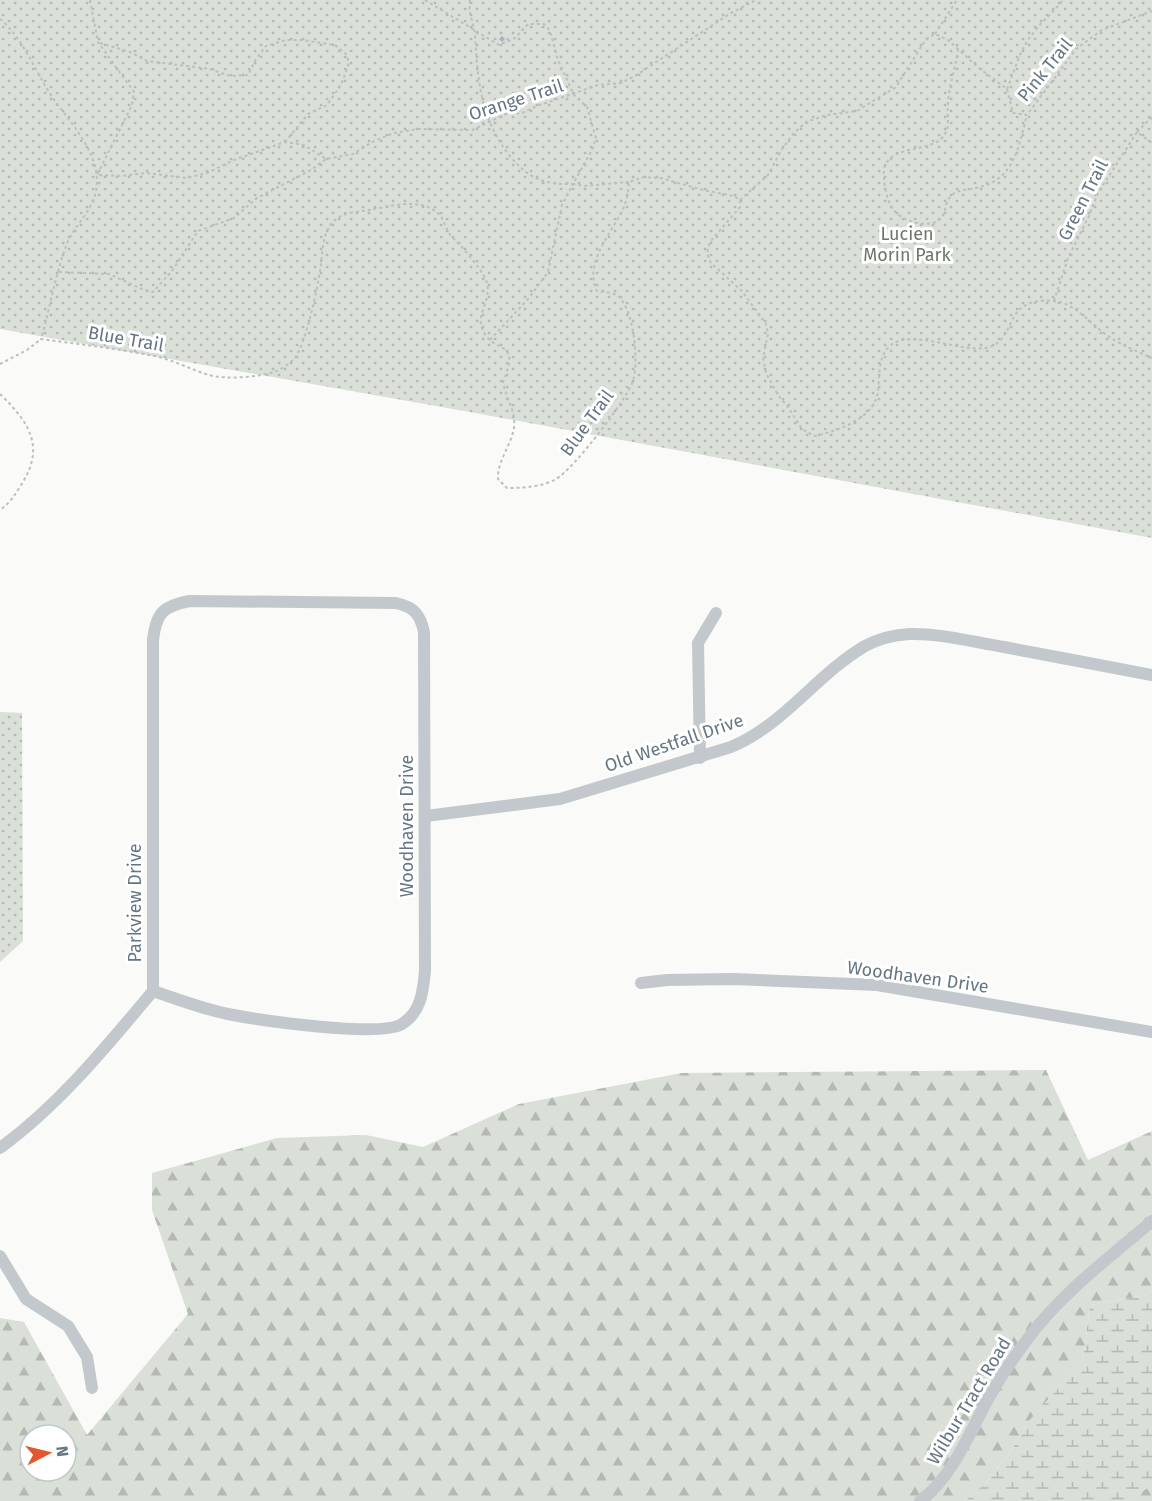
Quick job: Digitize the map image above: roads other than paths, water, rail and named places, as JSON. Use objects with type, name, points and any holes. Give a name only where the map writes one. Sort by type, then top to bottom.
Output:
[{"type":"street","name":"Woodhaven Drive","points":[[153,991],[226,1014],[313,1026],[378,1030],[401,1025],[419,1007],[424,989],[425,971],[424,632],[417,613],[408,606],[396,603],[190,601],[174,604]]},
{"type":"street","name":"Parkview Drive","points":[[153,991],[153,640],[155,624],[162,612],[174,604]]},
{"type":"street","points":[[700,758],[698,643],[716,613]]},
{"type":"street","name":"Old Westfall Drive","points":[[426,816],[560,799],[700,758],[749,740],[766,729],[850,656],[867,645],[885,638],[906,634],[944,636],[1152,675]]},
{"type":"street","name":"Woodhaven Drive","points":[[641,983],[667,980],[733,979],[877,985],[1152,1032]]},
{"type":"street","points":[[0,1148],[39,1116],[68,1088],[153,991]]},
{"type":"street","name":"Wilbur Tract Road","points":[[920,1501],[946,1474],[996,1386],[1034,1331],[1054,1308],[1152,1221]]},
{"type":"street","points":[[0,1256],[26,1299],[68,1326],[87,1358],[92,1388]]},
{"type":"park label","name":"Lucien Morin Park","points":[[907,244]]}]
